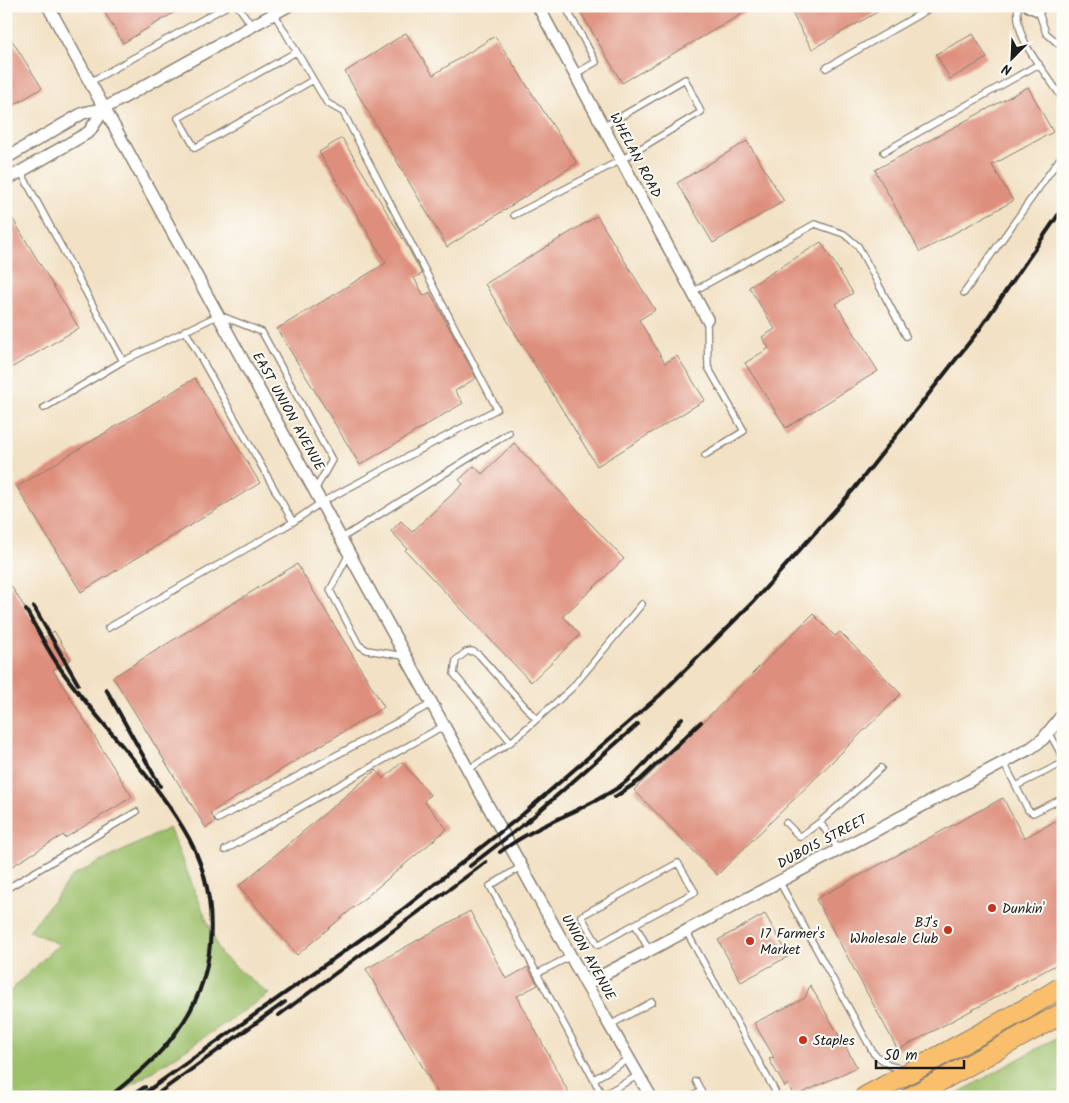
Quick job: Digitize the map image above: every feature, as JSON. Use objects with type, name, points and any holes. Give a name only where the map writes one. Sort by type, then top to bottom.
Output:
[{"type":"highway","points":[[865,1097],[1029,1007],[1063,986]]},
{"type":"highway","points":[[911,1097],[1063,1013]]},
{"type":"street","name":"EAST UNION AVENUE","points":[[48,6],[503,830]]},
{"type":"street","points":[[6,158],[83,113],[105,108],[253,28],[288,6]]},
{"type":"street","name":"WHELAN ROAD","points":[[538,6],[707,319]]},
{"type":"street","points":[[6,180],[89,132],[105,108]]},
{"type":"street","name":"DUBOIS STREET","points":[[586,984],[838,849],[1004,763],[1037,744],[1063,714]]},
{"type":"street","name":"UNION AVENUE","points":[[503,830],[586,984],[651,1097]]},
{"type":"lane","points":[[90,82],[227,6]]},
{"type":"lane","points":[[238,6],[253,28]]},
{"type":"lane","points":[[565,6],[596,62],[575,74]]},
{"type":"lane","points":[[826,68],[934,6]]},
{"type":"lane","points":[[1018,6],[1016,20],[1031,55],[1063,100]]},
{"type":"lane","points":[[1034,8],[1046,33],[1063,48]]},
{"type":"lane","points":[[108,628],[293,522],[322,502],[497,409],[343,112],[326,103],[274,15]]},
{"type":"lane","points":[[296,52],[178,118],[195,148],[313,80]]},
{"type":"lane","points":[[884,152],[1039,64]]},
{"type":"lane","points":[[514,215],[621,160],[701,112],[685,79],[603,127]]},
{"type":"lane","points":[[964,293],[1063,154]]},
{"type":"lane","points":[[20,172],[123,361]]},
{"type":"lane","points":[[692,292],[815,224],[844,234],[858,246],[906,336]]},
{"type":"lane","points":[[44,408],[123,361],[184,330],[219,315],[262,332],[332,460],[316,490]]},
{"type":"lane","points":[[705,455],[744,431],[708,367],[707,319]]},
{"type":"lane","points":[[184,330],[293,522]]},
{"type":"lane","points":[[342,538],[509,433]]},
{"type":"lane","points":[[350,553],[330,590],[359,645],[367,650],[407,656]]},
{"type":"lane","points":[[469,769],[511,742],[571,689],[642,604]]},
{"type":"lane","points":[[511,742],[454,674],[456,660],[466,652],[472,651],[479,655],[536,719]]},
{"type":"lane","points":[[218,819],[433,703]]},
{"type":"lane","points":[[225,850],[445,725]]},
{"type":"lane","points":[[1049,732],[1063,758]]},
{"type":"lane","points":[[1004,763],[1028,810],[1033,813],[1063,798]]},
{"type":"lane","points":[[1016,786],[1063,763]]},
{"type":"lane","points":[[786,823],[800,837],[820,822],[881,768]]},
{"type":"lane","points":[[6,888],[136,812]]},
{"type":"lane","points":[[820,822],[838,849]]},
{"type":"lane","points":[[678,863],[695,892],[636,924],[598,944],[581,916],[678,863]]},
{"type":"lane","points":[[522,865],[490,886],[594,1079],[600,1096],[639,1075]]},
{"type":"lane","points":[[779,881],[874,1054],[892,1066],[915,1070]]},
{"type":"lane","points":[[636,924],[648,950]]},
{"type":"lane","points":[[685,930],[775,1091]]},
{"type":"lane","points":[[538,973],[572,956]]},
{"type":"lane","points":[[610,1025],[652,1002]]},
{"type":"lane","points":[[594,1079],[629,1058]]},
{"type":"lane","points":[[692,1097],[703,1094],[696,1081]]},
{"type":"green space","points":[[169,828],[221,955],[269,994],[114,1097],[6,1097],[6,992],[9,992],[59,944],[29,931],[72,876]]},
{"type":"green space","points":[[1063,1034],[1063,1097],[951,1097]]},
{"type":"building","points":[[101,6],[185,6],[123,43]]},
{"type":"building","points":[[577,6],[756,6],[622,83]]},
{"type":"building","points":[[788,6],[888,6],[812,49]]},
{"type":"building","points":[[6,31],[42,88],[6,110]]},
{"type":"building","points":[[406,33],[433,75],[495,36],[577,163],[447,247],[345,72]]},
{"type":"building","points":[[973,34],[987,58],[950,79],[936,54]]},
{"type":"building","points":[[1028,87],[1053,132],[992,165],[1013,201],[920,252],[875,170]]},
{"type":"building","points":[[342,138],[422,274],[414,278],[424,296],[430,292],[476,378],[455,391],[463,403],[360,465],[277,329],[386,263],[319,152]]},
{"type":"building","points":[[747,141],[784,201],[713,243],[677,183]]},
{"type":"building","points":[[6,208],[79,328],[6,371]]},
{"type":"building","points":[[597,216],[655,310],[639,320],[665,363],[677,356],[705,400],[597,466],[485,284]]},
{"type":"building","points":[[821,242],[853,293],[836,304],[878,371],[786,428],[745,363],[769,348],[762,337],[775,329],[749,287]]},
{"type":"building","points":[[195,378],[260,483],[81,592],[17,487]]},
{"type":"building","points":[[514,443],[624,559],[563,616],[580,635],[531,682],[405,550],[407,548],[391,531],[401,521],[412,532],[463,484],[459,480],[474,466],[482,474]]},
{"type":"building","points":[[297,564],[384,707],[210,813],[215,822],[206,828],[113,677]]},
{"type":"building","points":[[6,578],[44,638],[54,631],[71,659],[53,670],[132,797],[65,838],[63,835],[6,870]]},
{"type":"building","points":[[813,614],[835,636],[840,632],[901,694],[717,875],[634,790]]},
{"type":"building","points":[[402,762],[430,795],[424,801],[447,829],[297,955],[239,886],[376,770],[383,779]]},
{"type":"building","name":"BJ's Wholesale Club","points":[[1003,798],[1024,838],[1063,817],[1063,961],[898,1050],[816,899]]},
{"type":"building","points":[[470,911],[506,979],[528,967],[538,985],[517,996],[571,1097],[440,1097],[366,969]]},
{"type":"building","points":[[765,914],[789,956],[741,982],[718,940]]},
{"type":"building","name":"Staples","points":[[810,985],[857,1067],[794,1097],[788,1084],[785,1087],[769,1059],[774,1057],[754,1023],[805,998]]},
{"type":"railway","points":[[139,1097],[402,910],[522,815],[660,695],[753,602],[854,489],[979,330],[1063,208]]},
{"type":"railway","points":[[34,607],[78,684]]},
{"type":"railway","points":[[26,610],[65,675],[156,788],[183,828],[195,852],[204,877],[209,904],[211,931],[208,957],[202,983],[191,1008],[177,1031],[154,1058],[109,1097]]},
{"type":"railway","points":[[106,689],[160,786]]},
{"type":"railway","points":[[500,852],[514,842],[590,804],[619,787],[644,764],[682,718]]},
{"type":"railway","points":[[615,797],[640,780],[701,722]]},
{"type":"railway","points":[[470,866],[528,821],[638,724]]},
{"type":"railway","points":[[279,1015],[486,862]]},
{"type":"railway","points":[[153,1097],[285,1002]]},
{"type":"railway","points":[[129,1097],[145,1087]]},
{"type":"place","name":"Dunkin'","points":[[992,908]]},
{"type":"place","name":"BJ's Wholesale Club","points":[[948,930]]},
{"type":"place","name":"17 Farmer's Market","points":[[750,941]]},
{"type":"place","name":"Staples","points":[[803,1040]]}]
